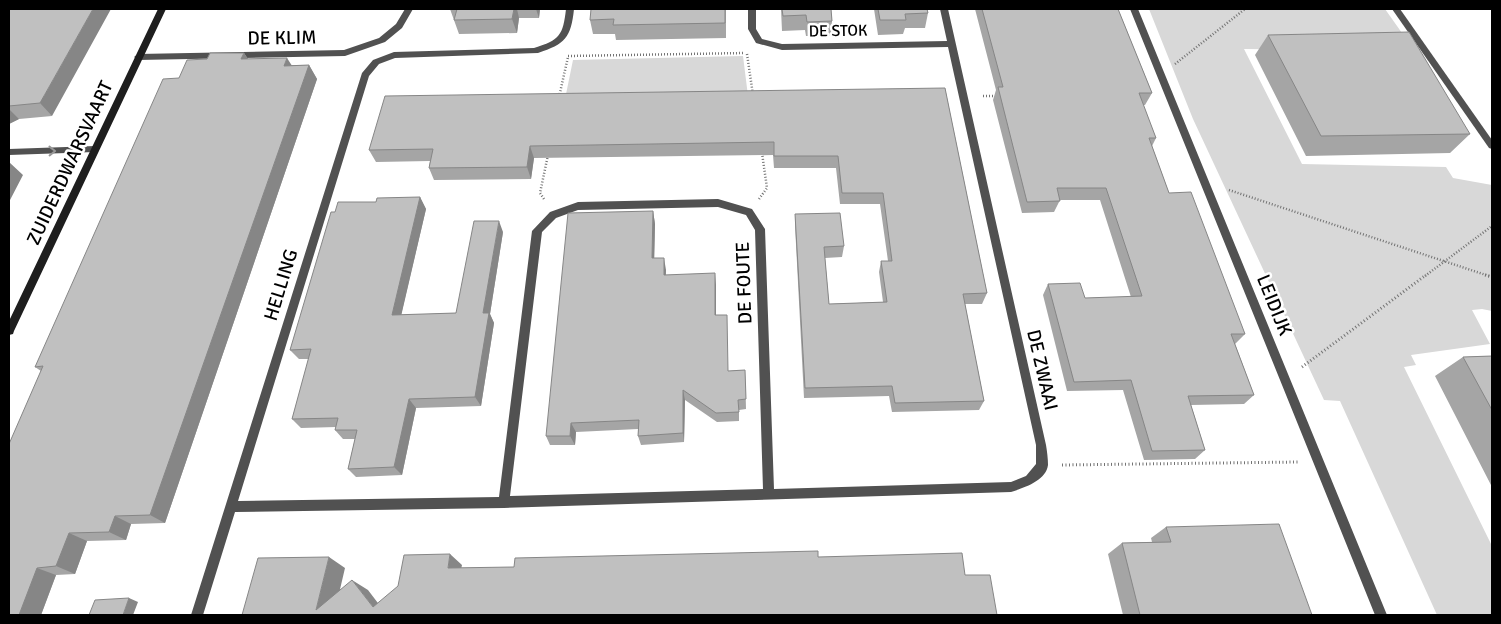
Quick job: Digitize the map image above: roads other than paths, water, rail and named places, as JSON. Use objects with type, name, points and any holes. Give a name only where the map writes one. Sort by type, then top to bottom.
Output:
[{"type":"main road","name":"ZUIDERDWARSVAART","points":[[9,331],[162,9]]},
{"type":"street","name":"DE KLIM","points":[[138,57],[345,53],[382,40],[399,26],[409,9]]},
{"type":"street","name":"HELLING","points":[[197,615],[365,75],[376,62],[394,55],[535,51],[553,45],[564,38],[568,29],[570,9]]},
{"type":"street","name":"DE STOK","points":[[752,9],[752,29],[759,41],[782,47],[952,44]]},
{"type":"street","name":"DE ZWAAI","points":[[769,495],[1011,487],[1030,480],[1042,466],[1041,446],[944,9]]},
{"type":"street","name":"LEIDIJK","points":[[1134,9],[1381,615]]},
{"type":"street","points":[[1396,9],[1492,146]]},
{"type":"street","points":[[9,152],[95,150]]},
{"type":"street","name":"DE FOUTE","points":[[504,502],[538,232],[553,215],[578,206],[718,203],[750,212],[760,229],[769,495]]},
{"type":"street","points":[[230,507],[769,495]]}]
